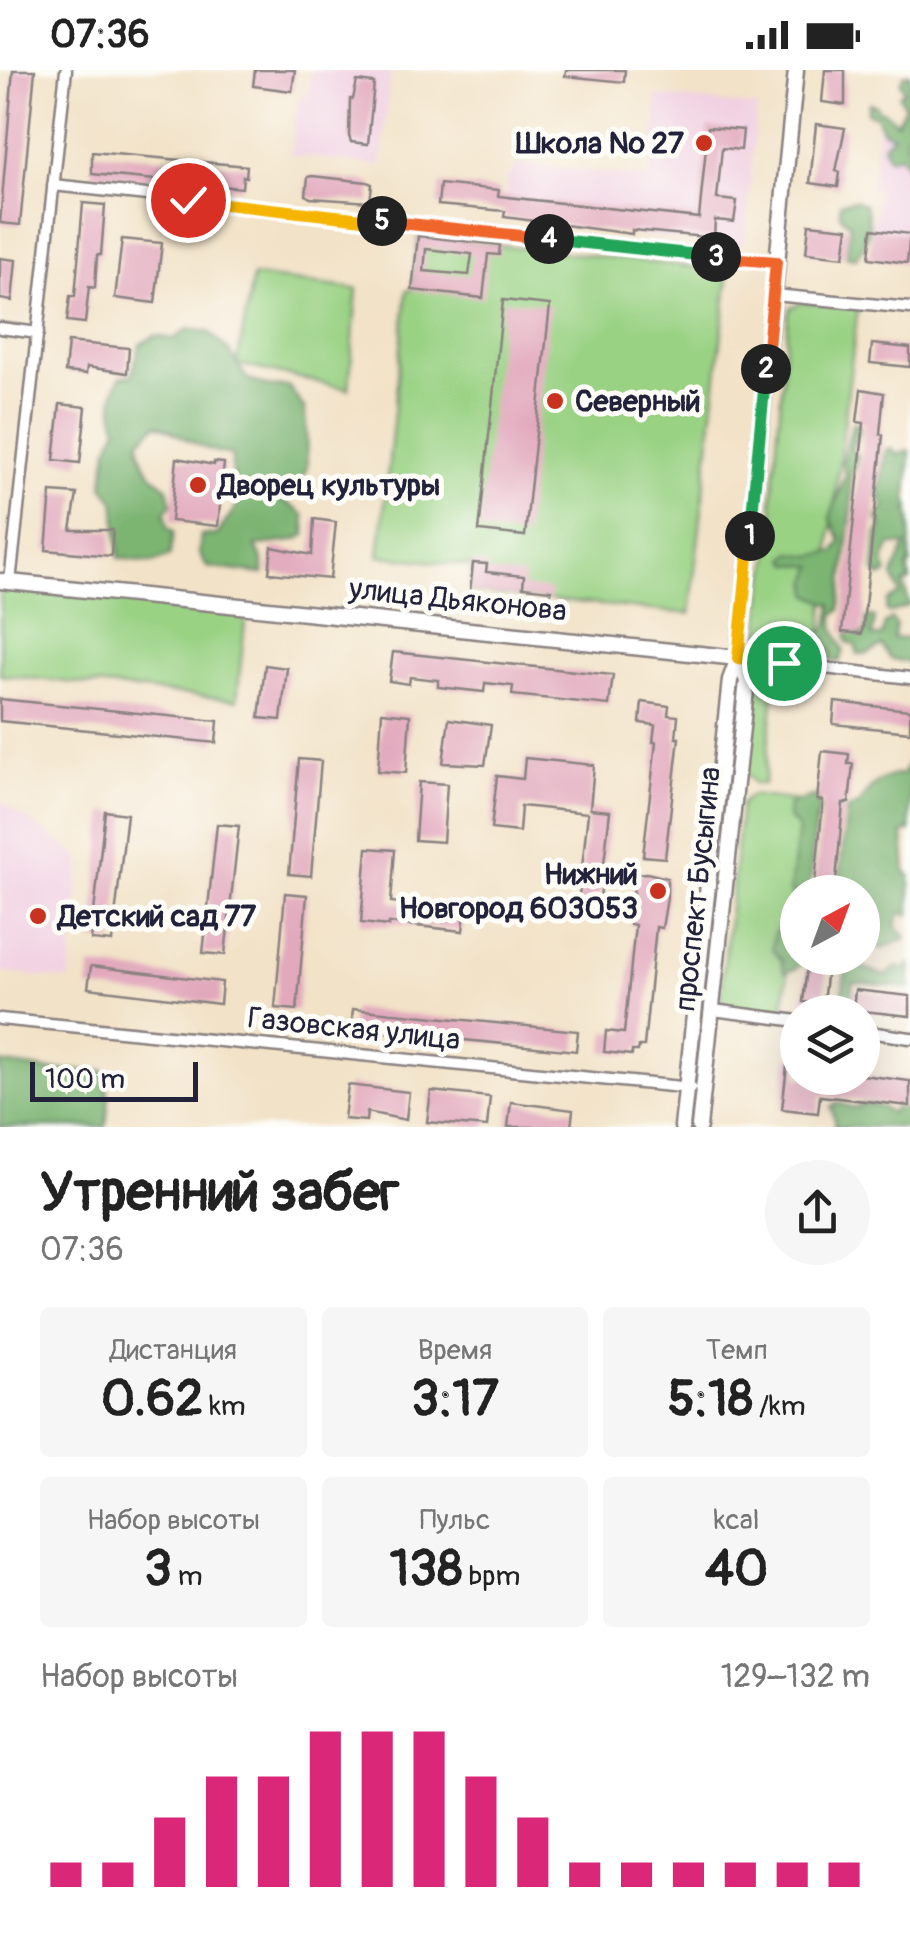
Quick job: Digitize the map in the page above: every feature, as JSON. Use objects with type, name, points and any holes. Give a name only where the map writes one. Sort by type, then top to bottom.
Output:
[{"type":"main road","name":"проспект Бусыгина","points":[[682,1127],[730,680],[738,658],[796,70]]},
{"type":"main road","name":"улица Дьяконова","points":[[5,582],[738,658]]},
{"type":"main road","name":"проспект Бусыгина","points":[[699,1127],[747,681],[738,658]]},
{"type":"street","points":[[5,582],[38,333],[66,70]]},
{"type":"street","points":[[54,185],[776,262]]},
{"type":"street","points":[[774,295],[910,308]]},
{"type":"street","points":[[0,328],[38,333]]},
{"type":"street","name":"улица Дьяконова","points":[[738,658],[910,678]]},
{"type":"street","points":[[712,1010],[780,1019]]},
{"type":"street","name":"Газовская улица","points":[[0,1019],[703,1090]]},
{"type":"street","points":[[880,1033],[910,1038]]},
{"type":"shaded area","points":[[311,70],[391,71],[381,166],[290,155],[298,99],[308,95]]},
{"type":"shaded area","name":"Школа № 27","points":[[658,96],[757,107],[745,244],[644,236],[503,217],[507,179],[517,164],[650,178]]},
{"type":"shaded area","points":[[878,126],[910,129],[910,268],[906,263],[869,258],[878,190],[871,189]]},
{"type":"shaded area","name":"Детский сад 77","points":[[0,800],[81,859],[69,980],[0,972]]},
{"type":"green space","points":[[910,74],[910,133],[906,135],[910,171],[900,155],[888,158],[883,145],[893,135],[883,131],[876,116],[867,113],[869,103],[876,105],[896,122],[905,107],[899,95],[904,90],[900,83],[904,75]]},
{"type":"green space","points":[[855,200],[865,205],[869,220],[867,239],[856,258],[847,257],[850,224],[840,215],[840,203]]},
{"type":"green space","name":"Северный","points":[[418,236],[729,271],[690,614],[470,592],[472,566],[379,556],[407,290],[412,290]]},
{"type":"green space","points":[[253,276],[357,289],[349,389],[237,364]]},
{"type":"green space","points":[[804,302],[858,308],[831,532],[820,663],[773,657],[759,641],[773,536],[772,501],[788,315],[791,307]]},
{"type":"green space","points":[[188,329],[209,332],[230,352],[247,379],[267,386],[289,387],[304,408],[307,467],[299,487],[277,496],[304,515],[306,535],[256,546],[263,574],[207,567],[199,553],[201,535],[217,535],[238,504],[232,493],[232,455],[201,446],[157,424],[139,441],[147,467],[167,487],[172,504],[165,512],[168,527],[174,531],[170,556],[152,563],[119,558],[115,502],[103,486],[108,448],[118,428],[113,408],[115,389],[120,377],[132,375],[140,344],[155,336],[174,339]]},
{"type":"green space","points":[[853,422],[860,428],[851,449],[857,456],[850,475],[852,506],[840,610],[834,615],[844,651],[839,662],[830,660],[831,651],[812,646],[816,634],[828,627],[832,605],[810,595],[814,566],[790,564],[786,559],[792,553],[813,556],[835,551],[841,541],[830,518],[845,475],[842,462]]},
{"type":"green space","points":[[891,448],[897,455],[910,450],[910,581],[903,584],[910,606],[889,613],[888,601],[900,594],[893,575],[906,545],[891,545],[884,560],[887,574],[880,577],[874,570],[877,534],[882,526],[877,517],[885,506],[879,494],[886,450]]},
{"type":"green space","points":[[0,587],[246,612],[237,700],[0,675]]},
{"type":"green space","points":[[870,616],[875,618],[872,636],[882,636],[885,623],[892,619],[896,626],[893,639],[910,638],[910,663],[890,659],[882,646],[868,654],[858,654],[855,645],[848,643],[846,636],[852,629],[861,636],[866,631]]},
{"type":"green space","points":[[777,668],[764,784],[755,784],[745,772],[756,682],[760,674]]},
{"type":"green space","points":[[910,758],[910,831],[903,833],[906,873],[910,875],[910,915],[900,913],[896,926],[907,938],[882,949],[880,875],[840,875],[847,809],[859,805],[877,783],[903,774]]},
{"type":"green space","points":[[751,795],[807,802],[799,875],[780,875],[780,975],[788,975],[785,995],[780,995],[780,1015],[728,1006],[721,993],[741,804]]},
{"type":"green space","points":[[815,796],[820,809],[811,875],[792,875],[798,828],[788,818],[789,804]]},
{"type":"green space","points":[[780,926],[780,959],[772,949],[774,934]]},
{"type":"green space","points":[[910,964],[910,988],[853,982],[851,995],[842,995],[845,975],[885,976],[897,967],[905,969]]},
{"type":"green space","points":[[0,1063],[46,1070],[104,1071],[109,1099],[106,1127],[0,1127]]},
{"type":"green space","points":[[837,1103],[855,1108],[873,1105],[891,1113],[894,1108],[910,1110],[910,1127],[833,1127],[836,1124],[831,1108]]},
{"type":"building","points":[[13,70],[35,70],[20,225],[0,223]]},
{"type":"building","points":[[255,70],[295,70],[292,91],[253,86]]},
{"type":"building","points":[[566,70],[625,70],[624,82],[565,76]]},
{"type":"building","points":[[825,70],[845,70],[845,105],[822,102]]},
{"type":"building","points":[[357,81],[374,83],[368,144],[351,142],[349,136],[350,99]]},
{"type":"building","points":[[816,124],[845,128],[836,171],[840,172],[838,187],[810,183]]},
{"type":"building","points":[[708,127],[743,130],[741,150],[722,148],[717,199],[737,201],[734,222],[715,220],[714,238],[632,230],[632,234],[504,217],[505,211],[438,205],[440,184],[499,190],[498,196],[699,218]]},
{"type":"building","points":[[92,152],[247,166],[246,177],[243,176],[242,188],[92,174]]},
{"type":"building","points":[[308,177],[372,184],[370,202],[310,198],[306,195]]},
{"type":"building","points":[[83,203],[105,205],[101,255],[97,255],[95,288],[89,287],[85,323],[67,321],[70,296],[75,296]]},
{"type":"building","points":[[809,224],[848,228],[844,257],[806,253]]},
{"type":"building","points":[[872,229],[910,234],[907,263],[869,258]]},
{"type":"building","points":[[418,236],[500,245],[499,255],[488,254],[483,298],[412,290]],"holes":[[[426,249],[472,254],[469,275],[424,271]]]},
{"type":"building","points":[[122,239],[162,243],[155,303],[115,298]]},
{"type":"building","points":[[0,258],[16,260],[12,301],[0,299]]},
{"type":"building","points":[[503,300],[550,305],[525,536],[479,531]]},
{"type":"building","points":[[68,342],[129,348],[127,373],[87,367],[86,374],[65,372]]},
{"type":"building","points":[[872,344],[910,348],[910,367],[870,363]]},
{"type":"building","points":[[861,389],[884,393],[862,634],[842,632],[864,423],[857,422]]},
{"type":"building","points":[[60,404],[86,407],[80,463],[54,460]]},
{"type":"building","name":"Дворец культуры","points":[[177,458],[214,465],[224,463],[218,526],[171,521]]},
{"type":"building","points":[[51,492],[77,494],[71,530],[113,530],[111,556],[46,550]]},
{"type":"building","points":[[314,519],[336,522],[330,579],[269,573],[272,547],[312,555]]},
{"type":"building","points":[[473,563],[487,564],[486,572],[524,576],[523,587],[551,590],[550,600],[470,592]]},
{"type":"building","points":[[393,652],[613,675],[609,705],[512,695],[513,686],[485,683],[484,692],[438,687],[438,680],[410,677],[409,684],[389,681]]},
{"type":"building","points":[[265,665],[287,668],[281,720],[259,718]]},
{"type":"building","points":[[0,699],[218,721],[216,743],[0,721]]},
{"type":"building","points":[[642,702],[669,706],[668,715],[678,716],[679,738],[665,858],[643,856],[656,742],[655,725],[640,723]]},
{"type":"building","points":[[835,702],[910,710],[910,732],[833,724]]},
{"type":"building","points":[[382,712],[410,715],[406,773],[378,771]]},
{"type":"building","points":[[449,719],[491,725],[485,765],[443,763]]},
{"type":"building","points":[[822,751],[849,754],[848,764],[853,764],[849,803],[843,803],[837,875],[816,875],[823,801],[817,800]]},
{"type":"building","points":[[525,758],[594,765],[590,809],[610,811],[599,907],[578,904],[588,813],[521,806],[519,832],[491,829],[497,776],[523,779]]},
{"type":"building","points":[[299,759],[321,761],[311,876],[289,874]]},
{"type":"building","points":[[419,782],[447,784],[443,842],[415,840]]},
{"type":"building","points":[[105,811],[127,814],[112,942],[91,940]]},
{"type":"building","points":[[217,824],[239,826],[225,955],[203,953]]},
{"type":"building","points":[[367,848],[395,850],[391,902],[465,910],[463,931],[361,923]]},
{"type":"building","points":[[635,874],[667,878],[667,898],[662,928],[656,927],[644,1046],[632,1051],[632,1055],[604,1052],[606,1031],[624,1033],[635,925],[630,924],[630,894]]},
{"type":"building","points":[[285,893],[307,895],[297,1010],[275,1008]]},
{"type":"building","points":[[91,966],[222,982],[220,1004],[88,988]]},
{"type":"building","points":[[806,975],[826,975],[824,995],[804,995]]},
{"type":"building","points":[[855,990],[910,996],[910,1016],[880,1013],[880,995],[854,995]]},
{"type":"building","points":[[353,1009],[578,1031],[576,1051],[351,1029]]},
{"type":"building","points":[[880,1077],[910,1081],[910,1106],[820,1096],[818,1113],[782,1109],[784,1095],[880,1095]]},
{"type":"building","points":[[348,1085],[409,1092],[406,1120],[367,1112],[366,1121],[344,1119]]},
{"type":"building","points":[[431,1091],[490,1097],[487,1127],[427,1122]]},
{"type":"building","points":[[511,1102],[573,1110],[571,1127],[508,1127]]},
{"type":"place","name":"Школа № 27","points":[[704,143]]},
{"type":"place","name":"Северный","points":[[555,401]]},
{"type":"place","name":"Дворец культуры","points":[[198,485]]},
{"type":"place","name":"Нижний Новгород 603053","points":[[658,891]]},
{"type":"place","name":"Детский сад 77","points":[[38,916]]},
{"type":"route","points":[[188,200],[776,262],[738,658],[784,663]]}]
